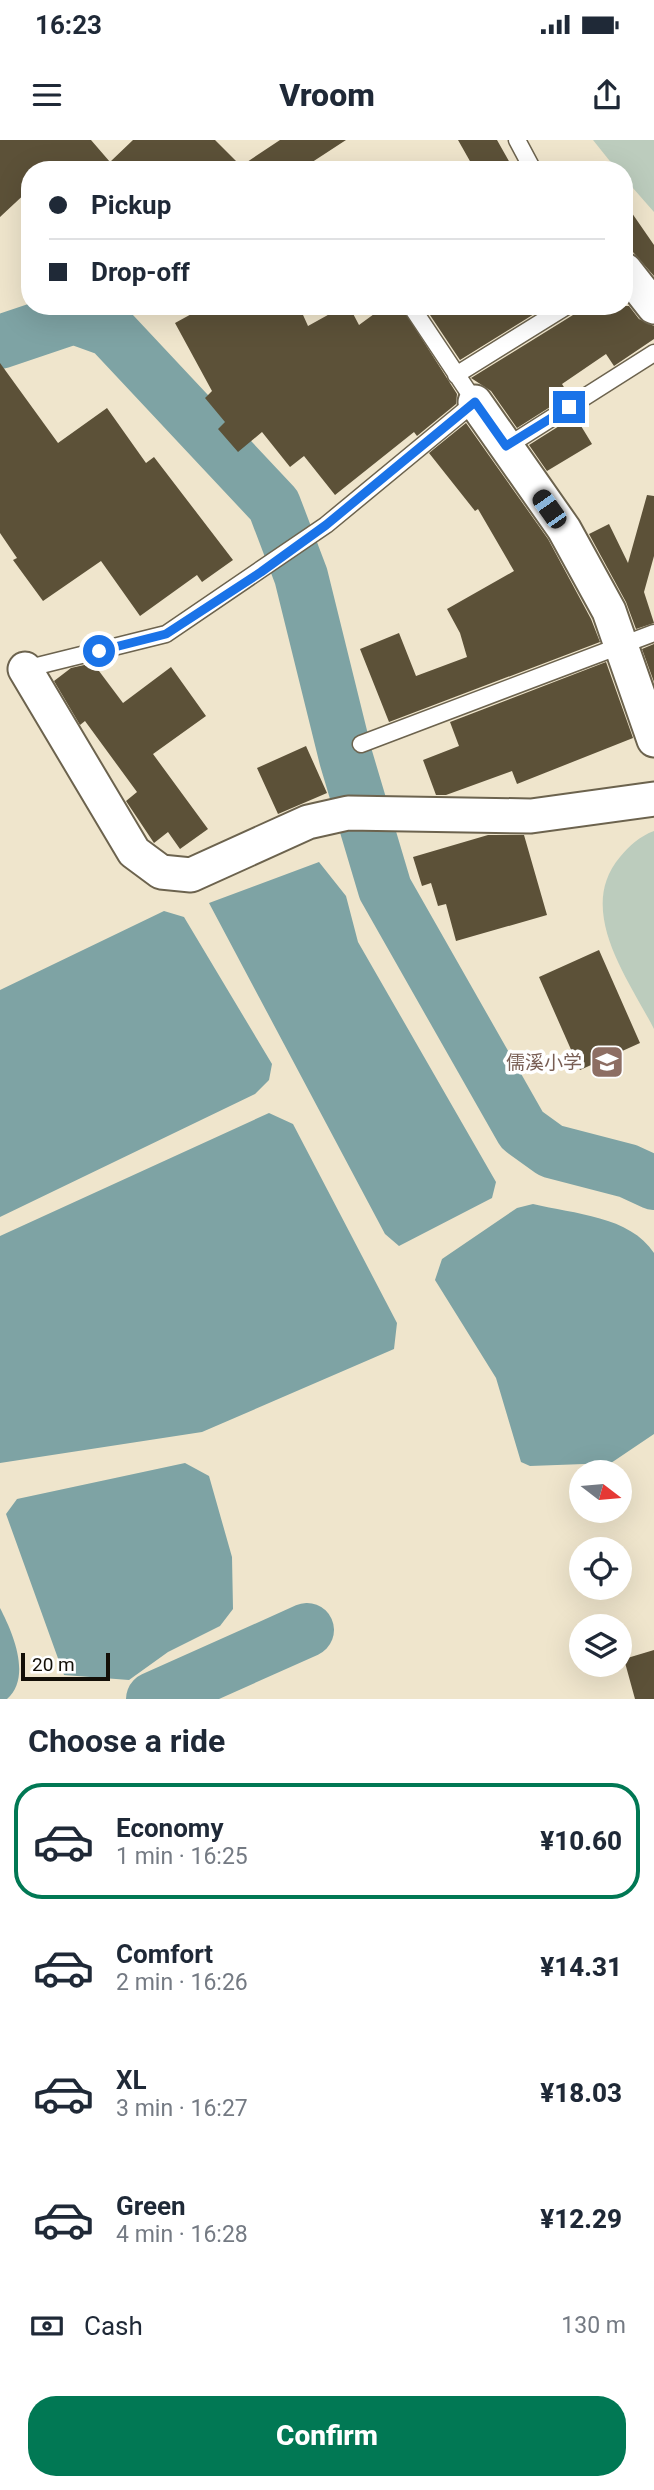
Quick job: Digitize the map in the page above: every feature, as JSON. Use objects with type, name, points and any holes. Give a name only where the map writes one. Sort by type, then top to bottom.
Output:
[{"type":"street","points":[[633,280],[654,307]]},
{"type":"street","points":[[475,402],[564,529],[609,611],[654,740]]},
{"type":"street","points":[[25,669],[134,852],[160,872],[191,875],[308,822],[348,813],[531,816],[654,799]]},
{"type":"lane","points":[[517,140],[528,161]]},
{"type":"lane","points":[[25,669],[166,634],[261,572],[326,525],[475,402],[417,315]]},
{"type":"lane","points":[[456,375],[553,315]]},
{"type":"lane","points":[[506,446],[654,353]]},
{"type":"lane","points":[[361,744],[654,633]]},
{"type":"green space","points":[[593,140],[654,140],[654,212],[633,188],[633,161],[610,161]]},
{"type":"green space","points":[[654,831],[654,1029],[620,967],[604,922],[603,899],[608,878],[620,857],[635,842]]},
{"type":"water","points":[[319,862],[346,896],[358,942],[496,1182],[492,1198],[399,1246],[385,1234],[209,903]]},
{"type":"water","points":[[164,911],[184,917],[272,1064],[269,1080],[255,1094],[0,1217],[0,990]]},
{"type":"water","points":[[269,1113],[293,1124],[397,1323],[394,1349],[202,1432],[0,1463],[0,1236]]},
{"type":"water","points":[[533,1204],[600,1218],[631,1231],[654,1253],[654,1434],[615,1460],[569,1460],[569,1465],[530,1466],[521,1462],[496,1378],[435,1280],[442,1259],[517,1208]]},
{"type":"water","points":[[185,1463],[209,1476],[232,1557],[233,1609],[220,1626],[168,1652],[129,1680],[64,1675],[6,1514],[17,1499]]},
{"type":"water","points":[[0,1608],[15,1642],[19,1667],[14,1690],[7,1699],[0,1699]]},
{"type":"building","points":[[0,140],[91,140],[109,161],[21,161],[21,197],[0,217]]},
{"type":"building","points":[[133,140],[215,140],[236,161],[111,161]]},
{"type":"building","points":[[280,140],[346,140],[314,161],[248,161]]},
{"type":"building","points":[[458,140],[497,140],[509,161],[470,161]]},
{"type":"building","points":[[633,215],[654,245],[654,276],[633,252]]},
{"type":"building","points":[[633,311],[639,319],[654,326],[654,339],[614,366],[606,354],[562,384],[569,395],[517,428],[491,391],[471,378],[573,315],[633,315]]},
{"type":"building","points":[[190,315],[303,315],[308,326],[328,315],[354,315],[359,325],[373,315],[407,315],[457,394],[456,404],[417,436],[414,432],[335,495],[304,456],[290,467],[262,432],[238,452],[218,429],[225,422],[205,398],[212,391],[175,323]]},
{"type":"building","points":[[430,315],[532,315],[460,360]]},
{"type":"building","points":[[0,363],[58,443],[107,408],[146,463],[154,457],[233,560],[202,582],[197,575],[140,616],[101,561],[43,601],[13,560],[17,558],[0,533]]},
{"type":"building","points":[[575,416],[592,444],[547,471],[529,445]]},
{"type":"building","points":[[466,423],[548,539],[591,619],[600,642],[389,722],[360,649],[399,633],[416,676],[467,657],[460,633],[447,609],[514,571],[478,509],[475,511],[429,453]]},
{"type":"building","points":[[647,495],[654,496],[654,556],[644,592],[654,623],[636,629],[626,602],[589,534],[609,524],[628,563]]},
{"type":"building","points":[[654,644],[654,682],[642,649]]},
{"type":"building","points":[[606,662],[633,738],[517,784],[512,771],[446,795],[436,795],[423,760],[459,746],[450,722]]},
{"type":"building","points":[[93,663],[123,703],[171,667],[206,716],[153,754],[208,829],[180,849],[168,832],[154,843],[126,801],[137,792],[85,721],[80,725],[54,681],[71,668]]},
{"type":"building","points":[[306,746],[327,793],[278,814],[257,768]]},
{"type":"building","points":[[488,835],[524,835],[547,915],[456,941],[446,904],[438,906],[431,883],[422,886],[413,857]]},
{"type":"building","points":[[599,950],[640,1043],[580,1070],[539,977]]},
{"type":"building","points":[[654,1650],[654,1699],[635,1699],[629,1677],[632,1677],[632,1657]]},
{"type":"waterway","points":[[0,342],[74,317],[110,330],[274,505],[301,576],[346,758],[385,889],[522,1130],[551,1151],[628,1171],[654,1183]]},
{"type":"waterway","points":[[153,1699],[307,1630]]},
{"type":"place","name":"儒溪小学","points":[[607,1062]]},
{"type":"route","points":[[99,651],[166,634],[261,572],[326,525],[475,402],[506,446],[569,407]]}]
